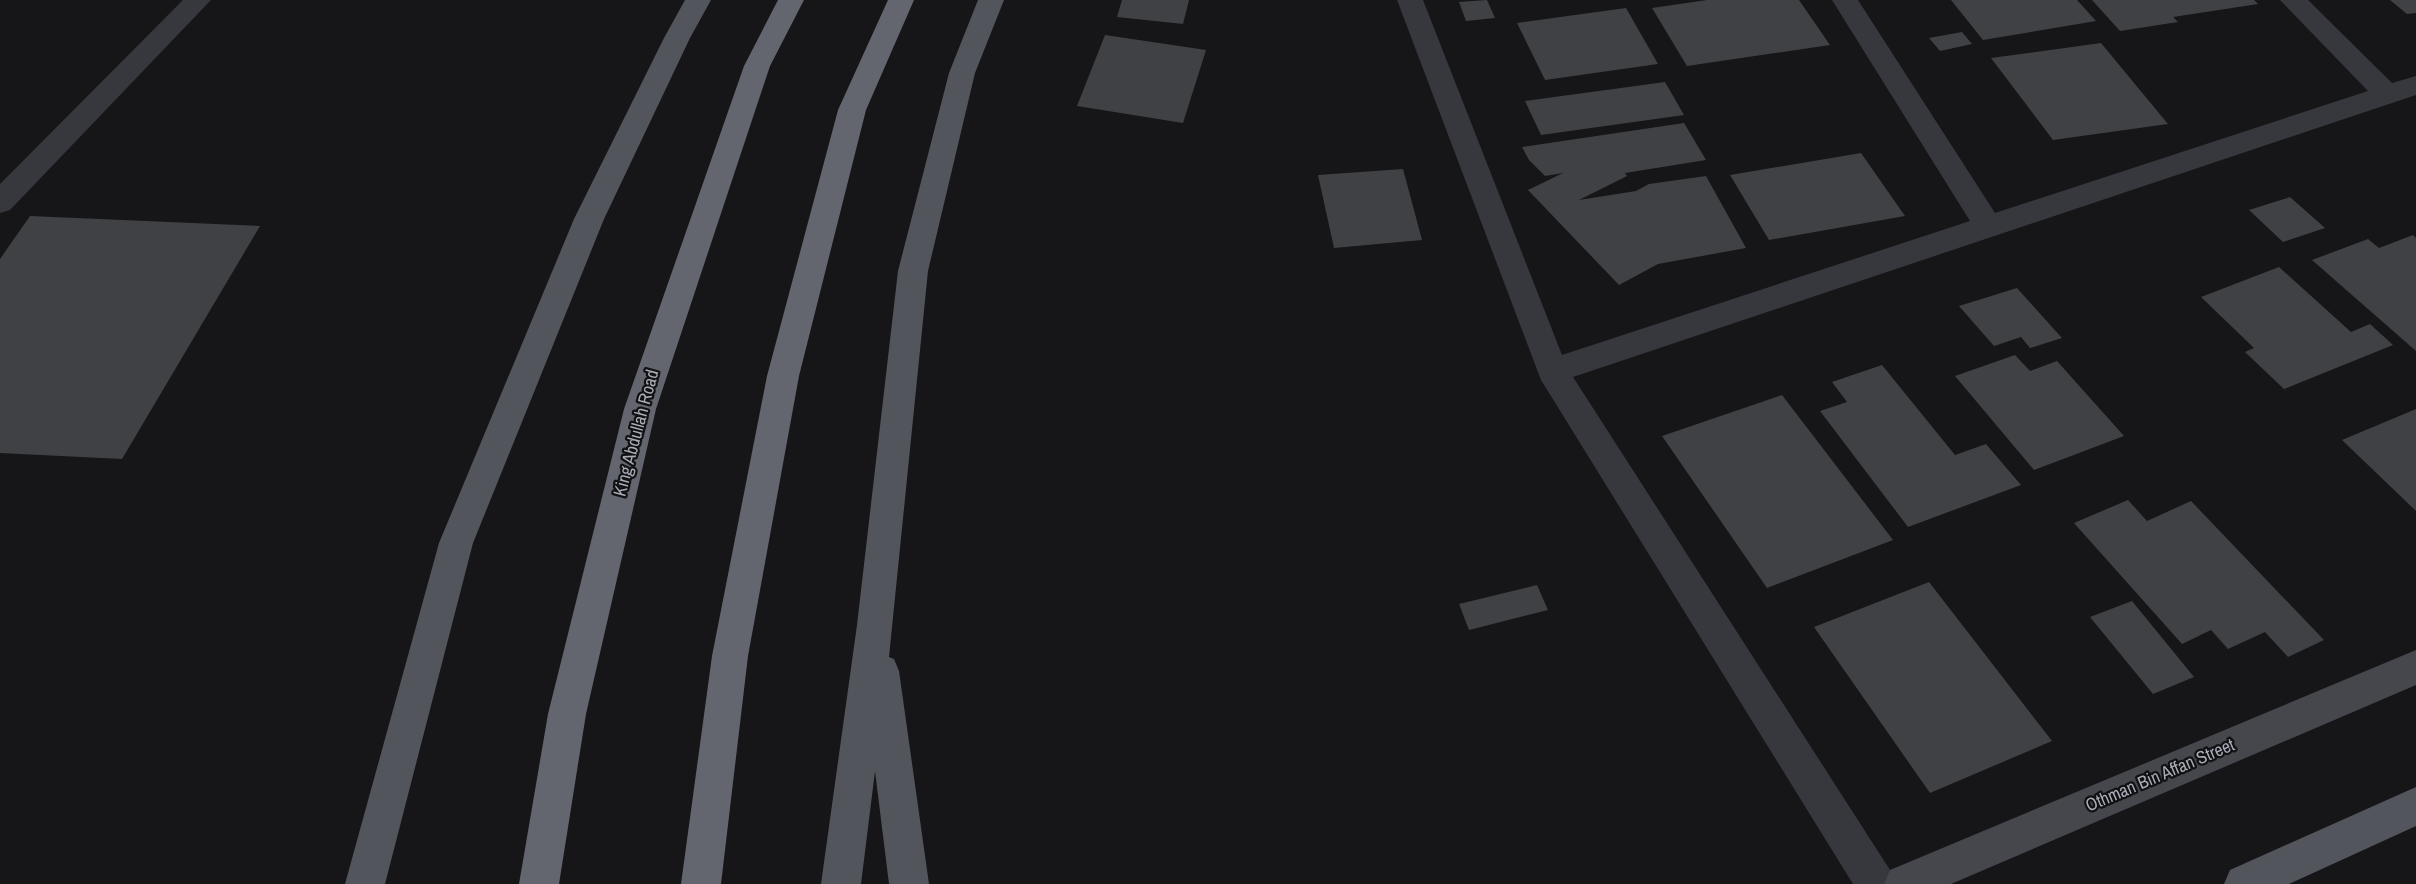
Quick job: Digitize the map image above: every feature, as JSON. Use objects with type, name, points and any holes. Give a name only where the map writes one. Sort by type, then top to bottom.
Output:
[{"type":"highway","name":"King Abdullah Road","points":[[539,884],[567,714],[640,409],[757,66],[791,0]]},
{"type":"highway","points":[[701,884],[730,656],[783,376],[852,110],[901,0]]},
{"type":"main road","points":[[369,874],[456,543],[589,219],[677,38],[698,0]]},
{"type":"main road","points":[[841,884],[875,625],[913,271],[962,73],[992,0]]},
{"type":"main road","points":[[875,625],[909,884]]},
{"type":"main road","name":"Othman Bin Affan Street","points":[[1904,884],[2416,667]]},
{"type":"main road","points":[[2244,884],[2416,806]]},
{"type":"street","points":[[0,202],[198,0]]},
{"type":"street","points":[[1410,0],[1552,371],[1876,884]]},
{"type":"street","points":[[1845,0],[1988,226]]},
{"type":"street","points":[[2293,0],[2387,94]]},
{"type":"street","points":[[1552,371],[2416,84]]},
{"type":"building","points":[[1122,0],[1189,0],[1183,24],[1117,17]]},
{"type":"building","points":[[1487,0],[1495,18],[1466,21],[1459,2]]},
{"type":"building","points":[[1707,0],[1799,0],[1830,45],[1687,66],[1652,8]]},
{"type":"building","points":[[1951,0],[2077,0],[2096,21],[1983,40]]},
{"type":"building","points":[[2092,0],[2254,0],[2258,4],[2173,17],[2178,22],[2120,31]]},
{"type":"building","points":[[2390,0],[2416,0],[2416,13],[2407,14]]},
{"type":"building","points":[[1626,8],[1658,64],[1545,80],[1517,23]]},
{"type":"building","points":[[1962,32],[1972,44],[1940,51],[1929,38]]},
{"type":"building","points":[[1105,35],[1206,50],[1183,123],[1077,106]]},
{"type":"building","points":[[2101,43],[2168,124],[2053,140],[1991,58]]},
{"type":"building","points":[[1665,82],[1684,115],[1541,135],[1525,101]]},
{"type":"building","points":[[1684,123],[1706,160],[1625,173],[1627,176],[1579,200],[1636,191],[1649,184],[1706,176],[1746,248],[1658,264],[1619,285],[1528,190],[1563,173],[1545,176],[1529,160],[1522,147]]},
{"type":"building","points":[[1861,153],[1905,216],[1769,240],[1730,175]]},
{"type":"building","points":[[1403,169],[1422,240],[1334,248],[1318,175]]},
{"type":"building","points":[[2290,197],[2325,228],[2283,242],[2249,210]]},
{"type":"building","points":[[30,216],[260,226],[122,459],[0,453],[0,259]]},
{"type":"building","points":[[2413,235],[2416,238],[2416,351],[2312,260],[2368,239],[2379,248]]},
{"type":"building","points":[[2279,267],[2351,332],[2370,324],[2393,345],[2284,389],[2245,352],[2254,348],[2201,297]]},
{"type":"building","points":[[2017,288],[2062,338],[2030,348],[2021,337],[1994,346],[1959,306]]},
{"type":"building","points":[[2015,355],[2030,371],[2057,361],[2124,436],[2034,470],[1955,376]]},
{"type":"building","points":[[1882,365],[1955,455],[1986,444],[2021,485],[1908,527],[1820,411],[1847,402],[1832,382]]},
{"type":"building","points":[[1782,395],[1893,540],[1767,588],[1662,436]]},
{"type":"building","points":[[2416,409],[2416,511],[2342,440]]},
{"type":"building","points":[[2128,500],[2147,521],[2191,501],[2324,640],[2288,657],[2265,632],[2228,649],[2211,630],[2182,644],[2074,523]]},
{"type":"building","points":[[1929,582],[2052,741],[1930,793],[1814,627]]},
{"type":"building","points":[[1537,585],[1548,610],[1469,630],[1459,604]]},
{"type":"building","points":[[2132,601],[2194,677],[2153,694],[2090,617]]}]
